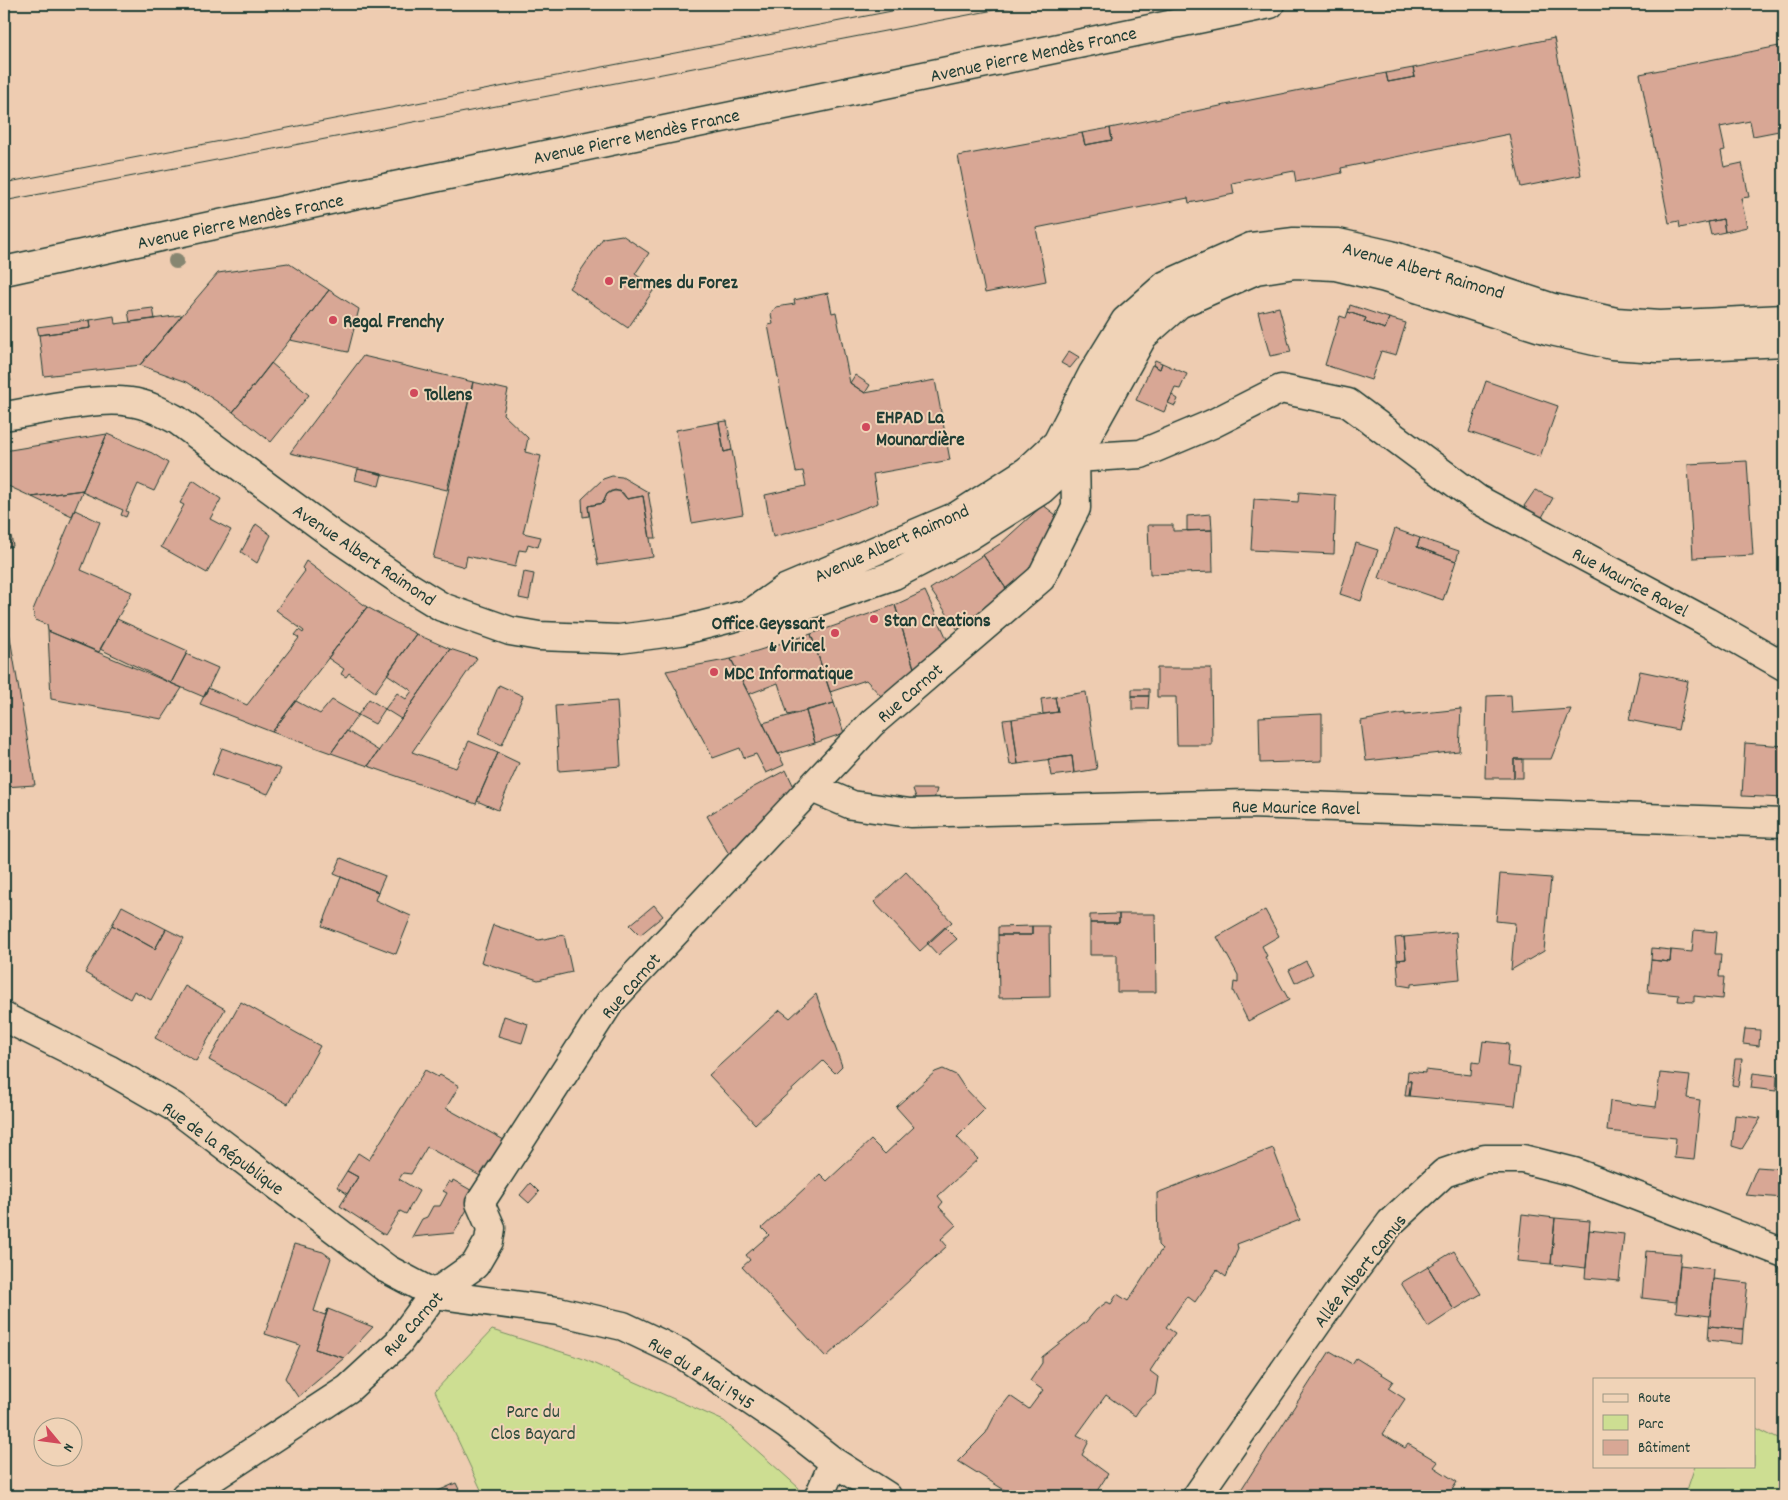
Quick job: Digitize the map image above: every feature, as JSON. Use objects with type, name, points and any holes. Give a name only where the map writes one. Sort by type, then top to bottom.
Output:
[{"type":"street","name":"Avenue Pierre Mendès France","points":[[4,271],[371,191],[1270,4]]},
{"type":"street","name":"Avenue Albert Raimond","points":[[751,613],[785,589],[957,516],[1027,472],[1057,443],[1093,374],[1125,321],[1166,285],[1250,247],[1294,242],[1338,243],[1391,255],[1553,308],[1616,322],[1659,325],[1784,319]]},
{"type":"street","name":"Avenue Albert Raimond","points":[[4,416],[103,401],[130,401],[154,408],[192,431],[333,535],[442,607],[510,632],[539,636],[619,639],[680,631],[751,613],[791,611],[894,575],[985,526],[1041,490],[1075,458],[1143,336],[1179,304],[1256,270],[1295,264],[1335,266],[1385,278],[1547,330],[1612,344],[1658,348],[1784,342]]},
{"type":"street","name":"Rue Maurice Ravel","points":[[1075,458],[1141,454],[1212,424],[1281,389],[1348,403],[1478,499],[1707,622],[1784,666]]},
{"type":"street","name":"Rue Carnot","points":[[185,1496],[348,1389],[398,1342],[434,1294],[475,1264],[489,1240],[491,1228],[480,1204],[610,1002],[872,723],[1041,578],[1076,508],[1075,458]]},
{"type":"street","name":"Rue Maurice Ravel","points":[[812,788],[852,805],[910,813],[1248,804],[1784,823]]},
{"type":"street","name":"Rue de la République","points":[[4,1017],[108,1069],[174,1107],[387,1269],[434,1294]]},
{"type":"street","name":"Allée Albert Camus","points":[[1198,1496],[1343,1286],[1391,1222],[1444,1173],[1485,1159],[1523,1159],[1574,1172],[1784,1253]]},
{"type":"street","name":"Rue du 8 Mai 1945","points":[[434,1294],[558,1311],[623,1326],[680,1353],[788,1426],[834,1462],[888,1496]]},
{"type":"street","points":[[820,1496],[834,1462]]},
{"type":"green space","name":"Parc du Clos Bayard","points":[[492,1330],[581,1358],[724,1421],[799,1488],[796,1496],[484,1496],[435,1391]]},
{"type":"green space","points":[[1756,1428],[1784,1442],[1784,1496],[1685,1496],[1694,1468],[1756,1468]]},
{"type":"building","points":[[1554,38],[1581,175],[1521,187],[1509,134],[1341,168],[1342,173],[1296,182],[1294,171],[1232,183],[1234,194],[1189,203],[1188,198],[1036,228],[1046,281],[985,293],[958,156],[1082,133],[1085,145],[1112,140],[1110,128],[1386,73],[1388,82],[1415,77],[1413,68]]},
{"type":"building","points":[[1784,45],[1784,130],[1753,136],[1750,121],[1720,127],[1725,150],[1721,151],[1724,167],[1742,163],[1749,197],[1741,198],[1747,227],[1725,232],[1723,219],[1680,228],[1679,221],[1669,223],[1640,74]]},
{"type":"building","points":[[1413,68],[1415,77],[1388,82],[1386,73]]},
{"type":"building","points":[[1110,128],[1112,140],[1085,145],[1082,133]]},
{"type":"building","points":[[1723,219],[1725,232],[1711,235],[1708,222]]},
{"type":"building","name":"Fermes du Forez","points":[[622,235],[649,253],[635,274],[655,288],[628,328],[569,288],[603,238]]},
{"type":"building","points":[[288,263],[329,290],[233,412],[187,382],[140,365],[218,273]]},
{"type":"building","points":[[329,290],[359,309],[348,352],[290,340]]},
{"type":"building","name":"EHPAD La Mounardière","points":[[828,293],[832,313],[836,312],[850,383],[865,393],[935,380],[950,460],[873,474],[878,503],[824,523],[773,537],[765,495],[806,486],[803,471],[796,472],[768,325],[773,324],[771,314],[776,307],[795,304],[794,300]]},
{"type":"building","points":[[1350,305],[1389,318],[1385,329],[1364,322],[1366,318],[1348,312]]},
{"type":"building","points":[[1279,307],[1291,352],[1270,356],[1258,312]]},
{"type":"building","points":[[153,308],[155,319],[130,322],[128,311]]},
{"type":"building","points":[[1348,312],[1366,318],[1364,322],[1385,329],[1389,318],[1406,323],[1396,355],[1381,351],[1371,380],[1325,365],[1340,316],[1346,318]]},
{"type":"building","points":[[182,315],[140,365],[44,376],[39,335],[91,328],[90,320],[114,316],[115,324]]},
{"type":"building","points":[[90,320],[91,328],[39,335],[37,327]]},
{"type":"building","points":[[4,346],[11,381],[4,382]]},
{"type":"building","points":[[1069,351],[1079,357],[1070,368],[1061,363]]},
{"type":"building","points":[[363,356],[473,382],[447,490],[290,453]]},
{"type":"building","points":[[1155,360],[1162,363],[1160,369],[1153,365]]},
{"type":"building","points":[[271,363],[309,395],[271,442],[233,412]]},
{"type":"building","points":[[1162,363],[1187,374],[1180,389],[1175,388],[1164,412],[1136,400],[1152,365],[1160,369]]},
{"type":"building","points":[[855,375],[870,385],[865,393],[850,383]]},
{"type":"building","points":[[1486,381],[1558,406],[1540,457],[1469,432]]},
{"type":"building","points":[[473,382],[508,390],[503,414],[528,438],[525,452],[541,456],[523,533],[541,537],[538,547],[528,544],[526,551],[519,550],[515,567],[467,556],[465,567],[433,558]]},
{"type":"building","points":[[1172,395],[1178,399],[1175,406],[1168,403]]},
{"type":"building","points":[[727,421],[732,450],[724,452],[719,422]]},
{"type":"building","points":[[719,422],[724,452],[732,450],[743,514],[692,523],[676,430]]},
{"type":"building","points":[[107,434],[83,490],[32,497],[6,485],[4,451]]},
{"type":"building","points":[[107,434],[152,453],[168,463],[154,491],[138,484],[126,511],[128,512],[126,517],[121,515],[123,510],[82,492]]},
{"type":"building","points":[[1747,461],[1753,555],[1693,558],[1688,464]]},
{"type":"building","points":[[358,469],[382,474],[379,486],[355,480]]},
{"type":"building","points":[[612,476],[622,477],[648,492],[656,538],[650,538],[643,496],[627,499],[620,491],[611,491],[607,494],[603,503],[588,506],[589,516],[583,517],[582,499],[603,479]]},
{"type":"building","points":[[193,480],[221,499],[210,519],[231,530],[207,573],[161,547],[184,505],[180,503]]},
{"type":"building","points":[[83,490],[72,516],[32,497]]},
{"type":"building","points":[[615,490],[623,493],[627,499],[643,496],[653,557],[598,565],[588,506],[603,503],[607,494]]},
{"type":"building","points":[[1535,490],[1553,498],[1541,519],[1524,506]]},
{"type":"building","points":[[1299,492],[1336,495],[1334,554],[1251,550],[1254,499],[1298,502]]},
{"type":"building","points":[[1043,505],[1056,515],[1031,567],[1007,590],[983,555],[1000,544]]},
{"type":"building","points":[[75,510],[100,522],[81,570],[132,592],[99,652],[48,631],[47,625],[35,620],[33,610]]},
{"type":"building","points":[[1211,514],[1212,530],[1187,531],[1187,516]]},
{"type":"building","points":[[256,524],[271,535],[257,563],[241,552]]},
{"type":"building","points":[[1148,525],[1173,525],[1173,531],[1212,530],[1213,572],[1150,574]]},
{"type":"building","points":[[1395,529],[1420,538],[1417,547],[1456,561],[1443,600],[1379,578]]},
{"type":"building","points":[[11,536],[13,546],[4,548],[4,537]]},
{"type":"building","points":[[1420,538],[1459,551],[1456,561],[1417,547]]},
{"type":"building","points":[[1356,543],[1378,550],[1361,601],[1340,594]]},
{"type":"building","points":[[983,555],[1007,590],[958,630],[930,589]]},
{"type":"building","points":[[306,561],[367,607],[272,732],[200,704],[208,688],[247,705],[299,638],[295,635],[299,630],[303,633],[304,631],[276,610],[305,571],[302,568]]},
{"type":"building","points":[[524,572],[534,574],[529,600],[519,598]]},
{"type":"building","points":[[925,591],[947,639],[914,668],[895,605]]},
{"type":"building","points":[[4,602],[35,785],[4,787]]},
{"type":"building","points":[[895,605],[914,668],[882,697],[866,680],[830,692],[811,634]]},
{"type":"building","points":[[367,607],[416,634],[375,692],[349,673],[346,677],[341,674],[344,669],[328,658]]},
{"type":"building","points":[[117,619],[188,651],[171,683],[100,649]]},
{"type":"building","points":[[48,631],[182,688],[162,719],[51,699]]},
{"type":"building","points":[[416,634],[450,649],[401,719],[385,709],[397,693],[406,699],[412,691],[387,674]]},
{"type":"building","points":[[811,634],[834,703],[788,715],[778,683],[749,694],[731,659]]},
{"type":"building","points":[[450,649],[477,658],[412,752],[456,768],[469,741],[498,753],[476,804],[368,766]]},
{"type":"building","points":[[186,654],[218,668],[204,697],[171,683]]},
{"type":"building","points":[[731,659],[784,765],[766,773],[756,754],[744,758],[740,748],[713,758],[666,671]]},
{"type":"building","points":[[1157,668],[1211,668],[1212,745],[1177,745],[1176,697],[1157,697]]},
{"type":"building","points":[[1640,671],[1688,681],[1678,730],[1629,720]]},
{"type":"building","points":[[499,685],[523,696],[502,745],[478,734]]},
{"type":"building","points":[[1132,689],[1149,689],[1149,696],[1132,696]]},
{"type":"building","points":[[1086,692],[1097,769],[1074,773],[1072,756],[1018,764],[1012,719],[1058,712],[1055,697]]},
{"type":"building","points":[[1511,695],[1512,713],[1571,709],[1551,759],[1514,759],[1514,778],[1485,778],[1487,696]]},
{"type":"building","points":[[1132,696],[1149,696],[1148,709],[1132,709]]},
{"type":"building","points":[[1055,697],[1058,712],[1043,714],[1041,699]]},
{"type":"building","points":[[369,699],[385,709],[375,724],[358,715]]},
{"type":"building","points":[[332,700],[358,715],[331,753],[272,732],[296,701],[320,714]]},
{"type":"building","points":[[617,701],[621,766],[559,771],[555,706]]},
{"type":"building","points":[[834,703],[844,733],[815,743],[806,711]]},
{"type":"building","points":[[1461,709],[1459,751],[1366,761],[1361,721],[1405,713],[1405,715]]},
{"type":"building","points":[[806,711],[815,743],[778,754],[763,723]]},
{"type":"building","points":[[1322,714],[1322,761],[1260,763],[1259,717]]},
{"type":"building","points":[[1012,719],[1018,764],[1010,765],[1003,720]]},
{"type":"building","points":[[347,731],[379,751],[368,766],[331,753]]},
{"type":"building","points":[[1745,743],[1784,746],[1784,798],[1742,796]]},
{"type":"building","points":[[222,748],[281,769],[268,794],[212,775]]},
{"type":"building","points":[[498,753],[519,763],[498,810],[477,801]]},
{"type":"building","points":[[1072,756],[1074,773],[1051,776],[1048,759]]},
{"type":"building","points":[[1514,759],[1523,759],[1523,778],[1514,778]]},
{"type":"building","points":[[786,770],[795,789],[730,856],[707,816]]},
{"type":"building","points":[[913,789],[937,789],[933,803],[918,803]]},
{"type":"building","points":[[341,858],[385,876],[378,892],[334,874]]},
{"type":"building","points":[[906,872],[952,922],[920,951],[874,902]]},
{"type":"building","points":[[1500,874],[1551,878],[1544,951],[1511,970],[1515,923],[1496,921]]},
{"type":"building","points":[[341,877],[378,892],[375,900],[411,916],[396,954],[322,926]]},
{"type":"building","points":[[654,905],[663,916],[640,935],[630,925]]},
{"type":"building","points":[[122,906],[166,929],[155,949],[112,925]]},
{"type":"building","points":[[1265,910],[1279,936],[1262,946],[1267,956],[1265,957],[1289,1000],[1248,1021],[1233,991],[1234,982],[1238,983],[1238,975],[1217,937]]},
{"type":"building","points":[[1119,914],[1155,914],[1156,992],[1117,992],[1117,955],[1090,955],[1090,923],[1119,923]]},
{"type":"building","points":[[1119,914],[1119,923],[1090,923],[1090,915]]},
{"type":"building","points":[[112,925],[155,949],[166,929],[184,938],[151,1000],[134,991],[130,999],[85,973]]},
{"type":"building","points":[[493,925],[539,940],[564,935],[572,972],[538,980],[481,962]]},
{"type":"building","points":[[1032,926],[1032,935],[998,935],[998,927]]},
{"type":"building","points":[[1032,926],[1049,926],[1050,997],[999,998],[998,935],[1032,935]]},
{"type":"building","points":[[945,927],[957,939],[938,955],[927,943]]},
{"type":"building","points":[[1694,930],[1717,932],[1715,954],[1721,954],[1719,977],[1724,977],[1722,999],[1694,996],[1694,1002],[1678,1001],[1679,995],[1648,992],[1651,960],[1670,962],[1671,950],[1692,952]]},
{"type":"building","points":[[1456,932],[1460,979],[1411,984],[1411,987],[1399,985],[1397,960],[1406,959],[1404,937]]},
{"type":"building","points":[[1404,937],[1406,959],[1397,960],[1395,938]]},
{"type":"building","points":[[1652,948],[1671,950],[1670,962],[1651,960]]},
{"type":"building","points":[[1306,961],[1313,974],[1295,983],[1289,970]]},
{"type":"building","points":[[185,986],[225,1009],[196,1061],[155,1038]]},
{"type":"building","points":[[816,994],[842,1066],[835,1073],[823,1061],[755,1124],[709,1075],[780,1010],[790,1018]]},
{"type":"building","points":[[241,1002],[320,1046],[288,1104],[209,1060]]},
{"type":"building","points":[[504,1016],[528,1024],[522,1043],[498,1036]]},
{"type":"building","points":[[1745,1029],[1760,1030],[1759,1046],[1743,1044]]},
{"type":"building","points":[[1483,1041],[1509,1044],[1507,1066],[1520,1068],[1515,1106],[1409,1096],[1411,1081],[1407,1081],[1408,1071],[1425,1073],[1425,1070],[1471,1075],[1472,1062],[1480,1063]]},
{"type":"building","points":[[1735,1059],[1742,1059],[1738,1086],[1732,1085]]},
{"type":"building","points":[[943,1069],[956,1075],[964,1087],[985,1109],[957,1137],[978,1159],[938,1196],[943,1202],[939,1207],[956,1225],[941,1239],[947,1246],[826,1357],[742,1267],[750,1260],[746,1255],[769,1235],[762,1228],[820,1174],[827,1181],[871,1140],[885,1154],[914,1127],[896,1107],[935,1072]]},
{"type":"building","points":[[425,1070],[438,1077],[440,1075],[459,1086],[446,1108],[504,1140],[484,1178],[427,1147],[411,1174],[403,1173],[399,1179],[419,1191],[406,1214],[400,1211],[385,1235],[340,1206],[358,1177],[347,1171],[358,1153],[369,1160]]},
{"type":"building","points":[[1660,1073],[1690,1076],[1687,1098],[1700,1100],[1694,1160],[1674,1158],[1676,1138],[1607,1131],[1610,1101],[1656,1107]]},
{"type":"building","points":[[1753,1073],[1777,1076],[1776,1091],[1751,1088]]},
{"type":"building","points":[[1407,1081],[1411,1081],[1409,1096],[1405,1096]]},
{"type":"building","points":[[1735,1115],[1761,1118],[1742,1149],[1732,1146]]},
{"type":"building","points":[[1273,1148],[1300,1220],[1237,1244],[1238,1249],[1226,1277],[1217,1270],[1195,1302],[1187,1296],[1166,1327],[1175,1333],[1150,1371],[1158,1377],[1155,1395],[1141,1407],[1135,1416],[1106,1395],[1077,1435],[1089,1441],[1082,1455],[1108,1474],[1095,1494],[1090,1490],[1086,1496],[1014,1496],[958,1461],[986,1433],[995,1415],[1010,1396],[1029,1409],[1043,1390],[1030,1381],[1042,1363],[1042,1357],[1086,1322],[1096,1310],[1107,1302],[1111,1304],[1117,1294],[1128,1301],[1162,1249],[1158,1245],[1157,1193]]},
{"type":"building","points":[[1757,1167],[1784,1169],[1784,1198],[1745,1195]]},
{"type":"building","points":[[347,1171],[358,1177],[347,1194],[337,1187]]},
{"type":"building","points":[[453,1180],[476,1193],[454,1233],[412,1237],[422,1219],[427,1217],[433,1206],[440,1206],[447,1193],[443,1191],[449,1181],[452,1183]]},
{"type":"building","points":[[530,1183],[539,1192],[529,1203],[520,1195]]},
{"type":"building","points":[[1522,1214],[1555,1218],[1551,1264],[1517,1261]]},
{"type":"building","points":[[1555,1218],[1590,1221],[1586,1268],[1551,1264]]},
{"type":"building","points":[[1589,1230],[1624,1234],[1619,1281],[1585,1278]]},
{"type":"building","points":[[294,1244],[323,1252],[331,1258],[314,1311],[325,1315],[328,1309],[315,1349],[344,1358],[298,1397],[285,1378],[300,1345],[265,1334]]},
{"type":"building","points":[[1454,1251],[1481,1294],[1454,1310],[1428,1267]]},
{"type":"building","points":[[1646,1251],[1681,1254],[1676,1302],[1642,1298]]},
{"type":"building","points":[[1680,1265],[1714,1269],[1710,1316],[1676,1312]]},
{"type":"building","points":[[1428,1267],[1454,1310],[1428,1327],[1401,1283]]},
{"type":"building","points":[[1713,1279],[1748,1283],[1743,1329],[1709,1326]]},
{"type":"building","points":[[328,1309],[373,1327],[344,1358],[315,1349]]},
{"type":"building","points":[[1709,1326],[1743,1329],[1742,1344],[1708,1340]]},
{"type":"building","points":[[1330,1351],[1352,1364],[1356,1358],[1393,1381],[1388,1388],[1405,1399],[1382,1434],[1405,1448],[1408,1444],[1438,1462],[1434,1467],[1457,1482],[1448,1496],[1237,1496]]},
{"type":"building","points":[[456,1483],[462,1496],[427,1496]]},
{"type":"tram line","points":[[4,183],[928,4]]},
{"type":"tram line","points":[[4,201],[1025,4]]},
{"type":"place","name":"Fermes du Forez","points":[[609,281]]},
{"type":"place","name":"Regal Frenchy","points":[[333,320]]},
{"type":"place","name":"Tollens","points":[[414,393]]},
{"type":"place","name":"EHPAD La Mounardière","points":[[866,427]]},
{"type":"place","name":"Stan Creations","points":[[874,619]]},
{"type":"place","name":"Office Geyssant & Viricel","points":[[835,633]]},
{"type":"place","name":"MDC Informatique","points":[[714,672]]}]
